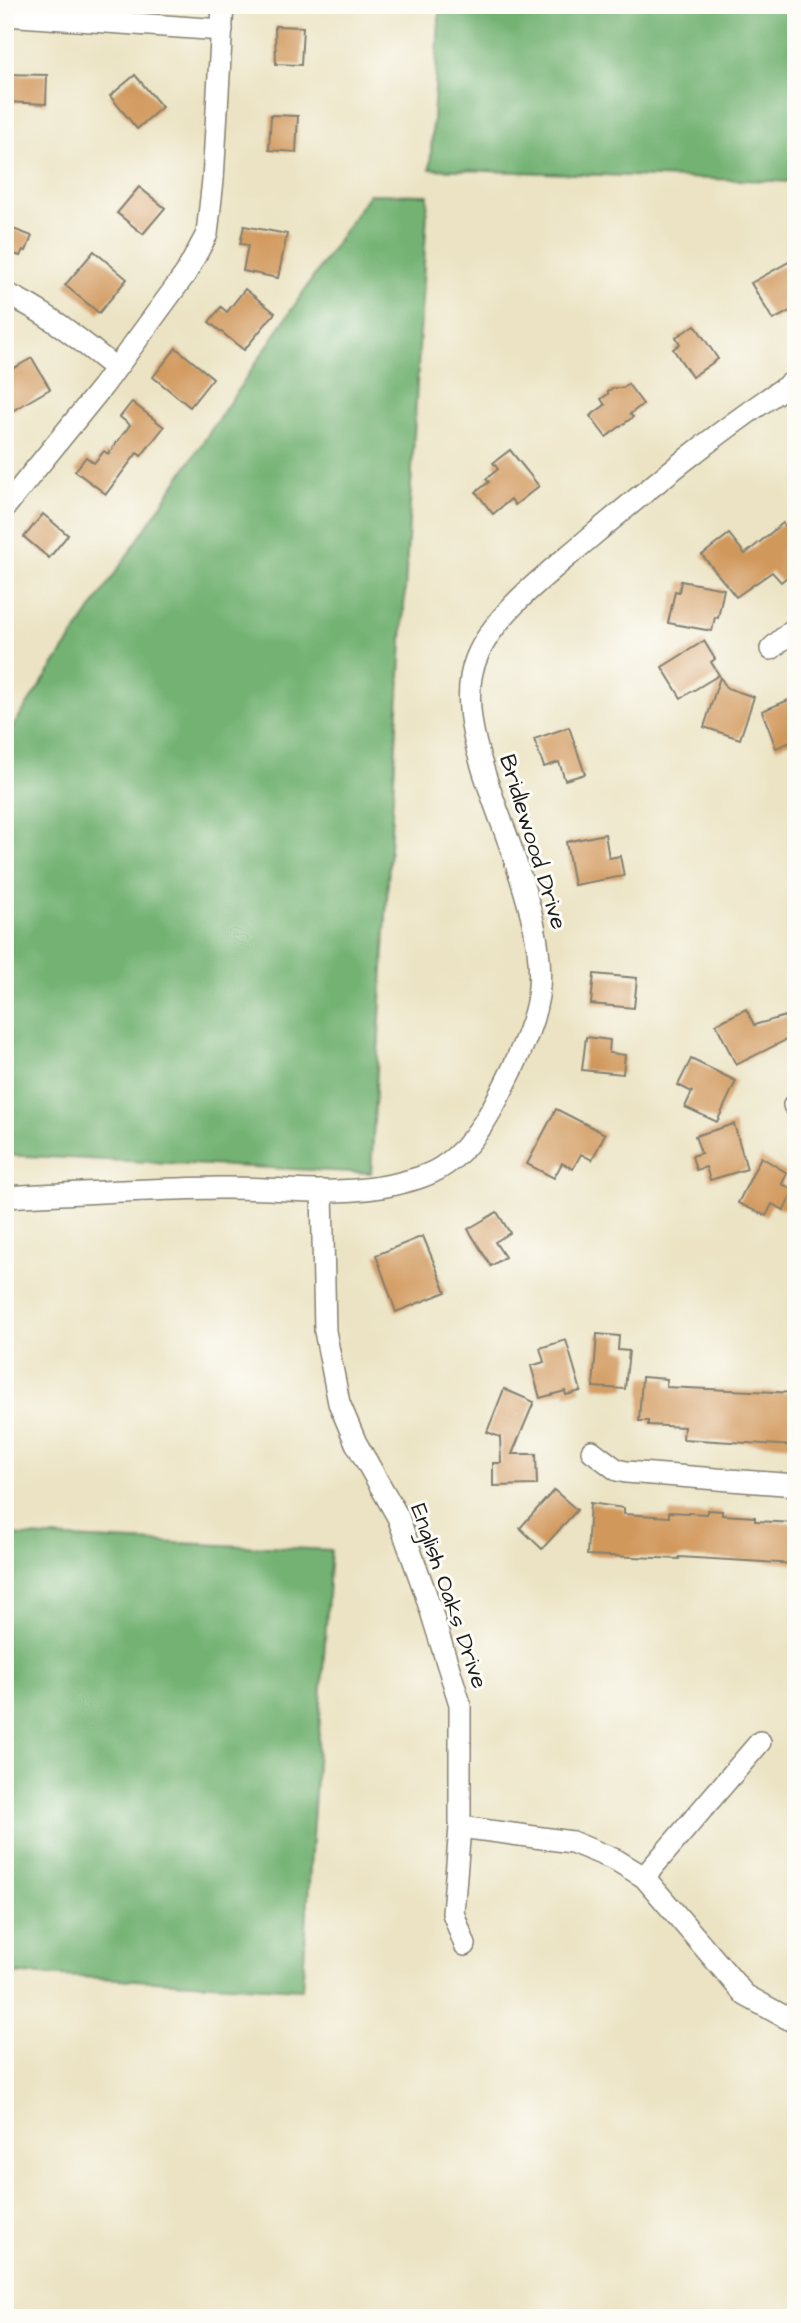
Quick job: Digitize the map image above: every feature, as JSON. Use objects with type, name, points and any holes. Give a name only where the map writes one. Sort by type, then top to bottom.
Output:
[{"type":"street","points":[[5,507],[186,273],[206,234],[213,180],[223,5]]},
{"type":"street","points":[[5,15],[222,30]]},
{"type":"street","points":[[5,293],[29,303],[59,323],[115,368]]},
{"type":"street","name":"Bridlewood Drive","points":[[5,1197],[224,1188],[365,1191],[424,1177],[444,1166],[472,1138],[497,1102],[531,1026],[540,976],[531,915],[476,744],[470,715],[470,683],[481,649],[499,622],[552,570],[717,435],[796,380]]},
{"type":"street","points":[[771,649],[796,627]]},
{"type":"street","name":"English Oaks Drive","points":[[322,1191],[326,1331],[339,1403],[356,1443],[398,1517],[460,1704],[460,1827],[453,1913],[465,1945]]},
{"type":"street","points":[[592,1451],[617,1470],[626,1472],[796,1485]]},
{"type":"street","points":[[644,1877],[760,1742]]},
{"type":"street","points":[[460,1827],[572,1842],[616,1860],[644,1877],[745,1995],[796,2023]]},
{"type":"green space","points":[[440,5],[796,5],[796,182],[430,169]]},
{"type":"green space","points":[[369,194],[428,195],[371,1173],[5,1155],[5,738]]},
{"type":"green space","points":[[5,1535],[331,1550],[302,1989],[5,1973]]},
{"type":"building","points":[[275,26],[303,27],[301,65],[276,64]]},
{"type":"building","points":[[6,74],[47,75],[46,104],[5,102]]},
{"type":"building","points":[[135,75],[162,107],[137,129],[110,96]]},
{"type":"building","points":[[271,115],[298,116],[296,152],[269,150]]},
{"type":"building","points":[[139,187],[165,208],[143,234],[117,213]]},
{"type":"building","points":[[5,226],[32,236],[26,251],[23,250],[20,256],[5,251]]},
{"type":"building","points":[[244,226],[287,234],[278,278],[243,271],[248,245],[240,244]]},
{"type":"building","points":[[94,251],[127,279],[99,313],[65,285]]},
{"type":"building","points":[[796,258],[796,308],[773,320],[751,283]]},
{"type":"building","points":[[245,289],[275,313],[244,350],[209,322],[221,307],[227,312]]},
{"type":"building","points":[[695,325],[718,359],[692,377],[673,349],[680,344],[676,337]]},
{"type":"building","points":[[176,348],[213,378],[190,407],[153,377]]},
{"type":"building","points":[[32,358],[50,389],[5,415],[5,373]]},
{"type":"building","points":[[628,384],[643,404],[630,414],[633,417],[606,437],[590,416],[605,405],[601,399],[608,391],[623,388]]},
{"type":"building","points":[[132,402],[164,427],[141,456],[137,453],[106,494],[75,471],[86,457],[94,463],[104,451],[108,454],[130,425],[120,417]]},
{"type":"building","points":[[510,450],[539,486],[515,505],[511,499],[493,514],[476,492],[489,482],[486,479],[498,469],[493,463]]},
{"type":"building","points":[[43,514],[68,535],[49,558],[24,537]]},
{"type":"building","points":[[783,523],[796,540],[796,570],[781,582],[772,572],[736,597],[702,555],[729,534],[745,554]]},
{"type":"building","points":[[681,581],[724,589],[718,618],[715,617],[712,631],[668,623],[675,591],[679,592]]},
{"type":"building","points":[[704,641],[715,659],[711,662],[719,675],[681,698],[662,667]]},
{"type":"building","points":[[720,677],[727,688],[754,697],[740,739],[704,727]]},
{"type":"building","points":[[796,697],[796,740],[776,748],[762,711]]},
{"type":"building","points":[[569,727],[585,774],[565,780],[559,762],[544,767],[534,739]]},
{"type":"building","points":[[605,834],[609,858],[620,856],[624,876],[574,885],[566,842]]},
{"type":"building","points":[[594,974],[637,978],[634,1008],[591,1004]]},
{"type":"building","points":[[746,1009],[754,1025],[796,1013],[796,1035],[736,1065],[716,1024]]},
{"type":"building","points":[[586,1037],[610,1040],[609,1053],[625,1055],[623,1074],[582,1070]]},
{"type":"building","points":[[691,1059],[736,1081],[717,1122],[685,1107],[692,1092],[678,1085]]},
{"type":"building","points":[[556,1109],[605,1134],[592,1160],[581,1154],[573,1169],[562,1163],[554,1178],[527,1164]]},
{"type":"building","points":[[734,1124],[747,1169],[710,1180],[706,1167],[696,1170],[692,1156],[701,1153],[695,1136]]},
{"type":"building","points":[[761,1157],[787,1173],[782,1184],[794,1190],[784,1210],[772,1204],[766,1216],[738,1203]]},
{"type":"building","points":[[497,1212],[510,1233],[495,1242],[505,1257],[491,1266],[468,1229]]},
{"type":"building","points":[[423,1236],[446,1292],[396,1312],[376,1255]]},
{"type":"building","points":[[597,1334],[619,1336],[618,1350],[629,1351],[625,1389],[593,1387]]},
{"type":"building","points":[[566,1340],[581,1391],[566,1395],[565,1391],[540,1398],[531,1366],[544,1362],[540,1348]]},
{"type":"building","points":[[642,1377],[667,1379],[666,1387],[796,1393],[796,1446],[683,1439],[684,1427],[648,1425],[648,1421],[639,1421]]},
{"type":"building","points":[[504,1389],[534,1402],[512,1454],[536,1454],[537,1485],[493,1486],[493,1463],[501,1463],[500,1437],[487,1432]]},
{"type":"building","points":[[554,1490],[577,1510],[542,1549],[520,1528]]},
{"type":"building","points":[[590,1503],[624,1508],[624,1514],[669,1517],[669,1512],[707,1514],[707,1510],[722,1511],[722,1515],[755,1517],[755,1521],[796,1523],[796,1564],[587,1555]]}]
